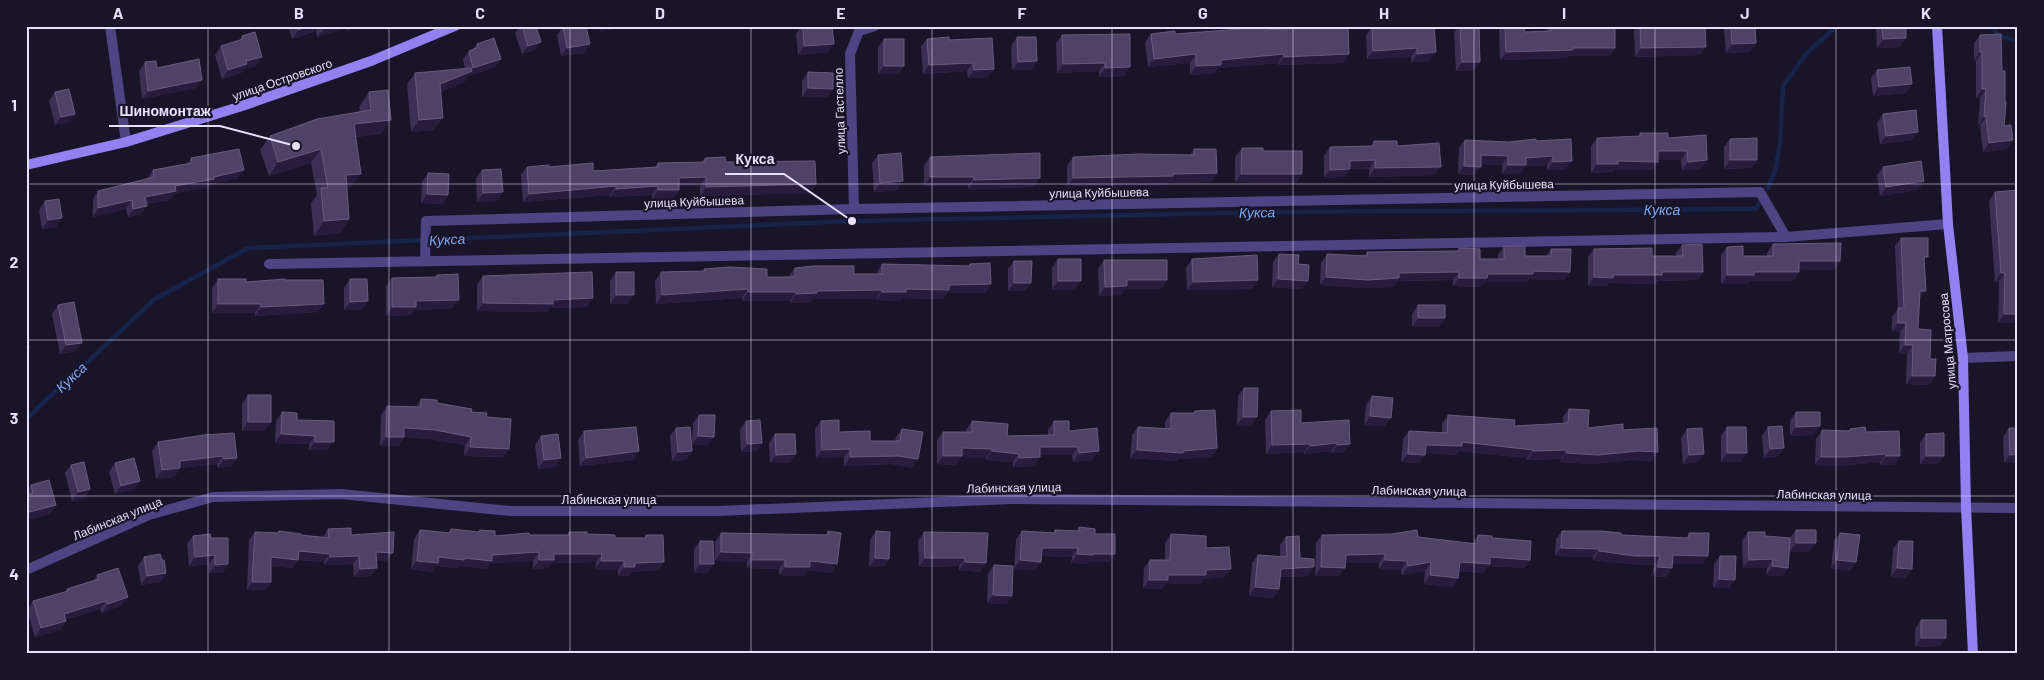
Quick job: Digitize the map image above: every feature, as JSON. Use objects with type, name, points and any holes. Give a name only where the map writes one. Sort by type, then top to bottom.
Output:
[{"type":"street","points":[[110,26],[126,142]]},
{"type":"street","name":"улица Островского","points":[[26,165],[126,142],[242,106],[362,64],[455,26]]},
{"type":"street","name":"улица Гастелло","points":[[854,209],[850,54],[859,31],[875,26]]},
{"type":"street","name":"улица Матросова","points":[[1937,26],[1948,224],[1963,358],[1966,507],[1973,654]]},
{"type":"street","name":"улица Куйбышева","points":[[425,261],[424,232],[426,221],[854,209],[1760,192],[1786,237]]},
{"type":"street","points":[[269,264],[1786,237],[1948,224]]},
{"type":"street","points":[[1963,358],[2018,356]]},
{"type":"street","name":"Лабинская улица","points":[[26,570],[149,515],[213,497],[341,494],[510,511],[716,511],[1013,499],[2018,508]]},
{"type":"building","points":[[297,26],[310,26],[298,30]]},
{"type":"building","points":[[522,26],[536,26],[541,42],[528,46]]},
{"type":"building","points":[[586,26],[590,44],[567,48],[563,27]]},
{"type":"building","points":[[803,26],[832,26],[834,44],[804,46]]},
{"type":"building","points":[[1263,26],[1264,30],[1348,26],[1349,54],[1284,57],[1284,54],[1221,60],[1221,65],[1196,66],[1196,54],[1154,59],[1151,34],[1175,31],[1175,34],[1241,29],[1240,27]]},
{"type":"building","points":[[1434,26],[1436,52],[1417,54],[1417,48],[1373,51],[1372,27]]},
{"type":"building","points":[[1460,26],[1479,26],[1480,62],[1462,62]]},
{"type":"building","points":[[1505,26],[1524,26],[1525,32],[1551,31],[1551,26],[1615,26],[1615,48],[1573,48],[1573,50],[1506,52]]},
{"type":"building","points":[[1640,26],[1705,26],[1706,47],[1641,48]]},
{"type":"building","points":[[1731,26],[1755,27],[1756,43],[1732,44]]},
{"type":"building","points":[[1882,26],[1906,26],[1906,38],[1883,39]]},
{"type":"building","points":[[255,32],[262,57],[246,61],[247,64],[228,70],[221,46],[243,39],[242,36]]},
{"type":"building","points":[[1130,34],[1130,67],[1105,68],[1105,63],[1063,64],[1062,35]]},
{"type":"building","points":[[2001,34],[2002,71],[2005,71],[2006,102],[2004,126],[2011,125],[2013,140],[1989,143],[1986,117],[1984,116],[1986,89],[1982,89],[1980,35]]},
{"type":"building","points":[[949,37],[949,40],[992,38],[994,69],[974,70],[973,63],[929,65],[927,39]]},
{"type":"building","points":[[1017,37],[1036,37],[1037,61],[1018,62]]},
{"type":"building","points":[[494,38],[501,59],[473,68],[469,51],[478,47],[477,44]]},
{"type":"building","points":[[884,39],[904,39],[904,66],[884,66]]},
{"type":"building","points":[[199,59],[202,80],[148,91],[145,62],[156,61],[157,68]]},
{"type":"building","points":[[1910,67],[1912,84],[1879,87],[1877,70]]},
{"type":"building","points":[[471,68],[472,71],[440,84],[443,118],[419,120],[415,73]]},
{"type":"building","points":[[808,72],[833,73],[833,89],[808,88]]},
{"type":"building","points":[[69,89],[75,114],[61,117],[55,92]]},
{"type":"building","points":[[388,90],[391,120],[354,124],[361,174],[346,175],[349,219],[324,221],[321,188],[328,188],[321,149],[278,162],[270,136],[317,119],[371,110],[369,92]]},
{"type":"building","points":[[1916,110],[1918,132],[1886,136],[1883,114]]},
{"type":"building","points":[[1640,133],[1668,133],[1668,138],[1706,135],[1707,160],[1688,162],[1687,151],[1658,151],[1658,162],[1618,161],[1618,164],[1597,164],[1597,138],[1640,136]]},
{"type":"building","points":[[1757,138],[1757,160],[1730,160],[1730,139]]},
{"type":"building","points":[[1536,139],[1536,141],[1571,139],[1572,161],[1553,162],[1553,156],[1526,158],[1526,165],[1508,165],[1508,156],[1481,155],[1481,167],[1464,166],[1465,140],[1508,142]]},
{"type":"building","points":[[1374,141],[1397,141],[1397,146],[1439,143],[1441,167],[1375,168],[1375,160],[1350,161],[1350,169],[1330,170],[1330,147],[1374,146]]},
{"type":"building","points":[[1242,148],[1263,148],[1263,151],[1302,151],[1302,174],[1241,174]]},
{"type":"building","points":[[239,149],[244,170],[214,177],[214,179],[175,186],[176,191],[145,197],[147,206],[133,209],[132,200],[98,208],[98,191],[154,177],[153,170],[192,163],[191,158]]},
{"type":"building","points":[[1194,149],[1216,149],[1217,173],[1073,178],[1073,157],[1138,154],[1194,155]]},
{"type":"building","points":[[901,153],[903,181],[880,183],[878,155]]},
{"type":"building","points":[[1040,153],[1040,178],[974,180],[974,177],[930,177],[930,157]]},
{"type":"building","points":[[725,157],[726,162],[815,161],[816,184],[706,187],[706,177],[679,178],[679,190],[658,190],[658,186],[616,189],[616,186],[529,194],[527,167],[593,163],[593,171],[658,167],[658,163],[705,162],[705,158]]},
{"type":"building","points":[[1921,161],[1924,181],[1886,187],[1883,167]]},
{"type":"building","points":[[501,169],[503,192],[483,193],[482,170]]},
{"type":"building","points":[[428,173],[449,174],[448,195],[427,194]]},
{"type":"building","points":[[2018,190],[2018,314],[2004,314],[2005,273],[2001,273],[1995,192]]},
{"type":"building","points":[[59,199],[62,218],[48,220],[45,201]]},
{"type":"building","points":[[1901,238],[1928,238],[1928,257],[1924,257],[1926,291],[1920,291],[1918,329],[1931,330],[1930,359],[1936,359],[1935,376],[1912,376],[1913,345],[1905,345],[1906,323],[1898,323],[1898,308],[1904,308]]},
{"type":"building","points":[[1841,243],[1840,261],[1799,261],[1799,272],[1754,272],[1754,275],[1727,275],[1727,247],[1743,246],[1743,256],[1773,256],[1773,244]]},
{"type":"building","points":[[1702,244],[1703,272],[1662,272],[1662,275],[1613,275],[1613,278],[1594,277],[1594,249],[1652,248],[1652,256],[1683,256],[1682,245]]},
{"type":"building","points":[[1504,246],[1525,246],[1525,256],[1551,256],[1551,249],[1571,249],[1570,272],[1533,271],[1533,274],[1488,274],[1487,278],[1459,278],[1459,272],[1399,273],[1399,278],[1368,280],[1326,277],[1327,254],[1367,256],[1367,252],[1459,251],[1459,248],[1480,249],[1480,259],[1504,259]]},
{"type":"building","points":[[1279,254],[1299,255],[1298,264],[1309,265],[1308,281],[1278,279]]},
{"type":"building","points":[[1257,255],[1258,280],[1193,282],[1192,259]]},
{"type":"building","points":[[1058,259],[1081,259],[1081,281],[1058,281]]},
{"type":"building","points":[[1104,260],[1167,260],[1167,280],[1127,280],[1127,286],[1105,287]]},
{"type":"building","points":[[1014,261],[1032,261],[1031,283],[1014,283]]},
{"type":"building","points":[[990,263],[991,284],[949,285],[949,290],[906,289],[906,292],[882,292],[882,290],[817,291],[817,293],[796,294],[796,292],[748,292],[748,289],[662,295],[661,272],[705,271],[704,269],[730,267],[767,269],[767,277],[795,277],[795,268],[813,266],[854,266],[854,274],[882,274],[882,264],[970,266],[970,264]]},
{"type":"building","points":[[592,272],[593,298],[553,300],[553,304],[483,303],[483,276]]},
{"type":"building","points":[[616,272],[634,272],[634,295],[616,295]]},
{"type":"building","points":[[458,274],[459,300],[416,301],[416,307],[392,307],[392,278],[437,277],[437,275]]},
{"type":"building","points":[[218,279],[246,279],[246,282],[285,279],[323,280],[324,304],[261,307],[261,304],[218,304]]},
{"type":"building","points":[[350,279],[367,279],[368,301],[350,302]]},
{"type":"building","points":[[74,302],[82,343],[66,345],[58,305]]},
{"type":"building","points":[[1418,305],[1445,305],[1445,318],[1418,318]]},
{"type":"building","points":[[26,332],[29,348],[26,348]]},
{"type":"building","points":[[1244,388],[1258,388],[1257,417],[1243,417]]},
{"type":"building","points":[[248,395],[271,395],[271,422],[248,422]]},
{"type":"building","points":[[1372,396],[1393,398],[1391,418],[1370,416]]},
{"type":"building","points":[[421,399],[437,400],[437,403],[472,409],[471,412],[487,413],[486,417],[511,419],[509,449],[470,447],[471,437],[435,430],[404,428],[404,437],[386,437],[387,406],[421,407]]},
{"type":"building","points":[[1569,409],[1589,410],[1588,428],[1623,424],[1623,430],[1657,428],[1658,452],[1638,451],[1598,455],[1566,453],[1567,450],[1533,451],[1462,442],[1462,446],[1426,445],[1425,455],[1408,454],[1409,431],[1447,433],[1448,415],[1515,420],[1514,426],[1568,423]]},
{"type":"building","points":[[1215,410],[1217,448],[1183,451],[1183,453],[1137,450],[1138,427],[1171,429],[1171,413],[1195,413],[1195,411]]},
{"type":"building","points":[[1301,410],[1301,423],[1349,420],[1350,444],[1272,445],[1271,411]]},
{"type":"building","points":[[282,412],[297,413],[297,420],[334,421],[334,442],[315,442],[315,436],[281,434]]},
{"type":"building","points":[[1796,412],[1820,412],[1820,426],[1796,427]]},
{"type":"building","points":[[699,415],[715,415],[714,437],[698,436]]},
{"type":"building","points":[[760,420],[762,443],[747,444],[746,421]]},
{"type":"building","points":[[839,420],[839,432],[870,431],[870,441],[900,441],[902,429],[923,432],[918,459],[898,456],[850,457],[850,449],[822,450],[821,421]]},
{"type":"building","points":[[972,421],[1008,424],[1007,436],[1054,435],[1054,421],[1069,421],[1069,431],[1097,428],[1099,451],[1079,453],[1078,447],[1040,447],[1040,457],[1019,458],[1019,454],[992,451],[992,449],[962,448],[962,456],[943,456],[943,432],[972,432]]},
{"type":"building","points":[[1782,426],[1784,448],[1770,449],[1768,427]]},
{"type":"building","points":[[636,427],[639,451],[586,458],[584,431]]},
{"type":"building","points":[[690,427],[692,451],[678,452],[676,428]]},
{"type":"building","points":[[1727,427],[1746,427],[1747,453],[1727,453]]},
{"type":"building","points":[[1865,427],[1866,432],[1899,431],[1900,456],[1886,456],[1886,454],[1821,457],[1822,430],[1850,431],[1850,429]]},
{"type":"building","points":[[1702,428],[1704,454],[1689,455],[1687,429]]},
{"type":"building","points":[[2009,428],[2018,428],[2018,454],[2010,455]]},
{"type":"building","points":[[234,433],[237,458],[224,459],[223,456],[180,461],[180,468],[162,470],[158,442],[204,435]]},
{"type":"building","points":[[1944,433],[1944,456],[1926,456],[1926,434]]},
{"type":"building","points":[[558,434],[561,458],[544,460],[541,436]]},
{"type":"building","points":[[775,434],[795,434],[796,454],[776,455]]},
{"type":"building","points":[[134,458],[140,481],[121,486],[115,463]]},
{"type":"building","points":[[84,462],[90,489],[78,492],[71,465]]},
{"type":"building","points":[[49,480],[56,505],[26,513],[26,495],[33,493],[31,485]]},
{"type":"building","points":[[1079,527],[1095,529],[1095,534],[1115,534],[1115,554],[1077,554],[1078,548],[1042,548],[1041,562],[1020,560],[1022,531],[1055,533],[1055,530],[1079,531]]},
{"type":"building","points":[[351,528],[351,535],[394,532],[393,553],[376,552],[377,568],[360,569],[359,556],[330,557],[330,554],[299,551],[298,560],[271,557],[271,582],[252,582],[255,532],[279,533],[279,531],[329,538],[328,529]]},
{"type":"building","points":[[451,529],[479,532],[480,530],[495,531],[495,536],[529,533],[530,535],[569,535],[569,532],[615,535],[615,538],[646,538],[646,535],[663,535],[664,562],[635,563],[635,567],[624,567],[624,561],[601,561],[602,554],[554,554],[554,560],[539,560],[539,552],[492,555],[492,561],[439,557],[438,563],[417,561],[420,530],[450,533]]},
{"type":"building","points":[[1417,530],[1418,537],[1477,544],[1478,535],[1531,541],[1530,560],[1490,557],[1490,564],[1460,562],[1458,578],[1430,575],[1431,562],[1408,566],[1407,561],[1385,560],[1385,554],[1346,555],[1345,568],[1321,567],[1322,535],[1392,534]]},
{"type":"building","points":[[1796,530],[1816,530],[1816,543],[1796,543]]},
{"type":"building","points":[[828,531],[841,533],[837,564],[810,561],[810,567],[785,567],[785,560],[753,560],[753,553],[721,552],[721,533],[828,535]]},
{"type":"building","points":[[876,531],[890,532],[889,559],[875,558]]},
{"type":"building","points":[[1562,531],[1601,531],[1621,533],[1621,535],[1689,538],[1689,533],[1709,533],[1708,556],[1673,555],[1672,568],[1658,567],[1660,556],[1635,556],[1599,551],[1599,549],[1561,548]]},
{"type":"building","points":[[924,532],[988,533],[986,563],[965,562],[965,558],[925,558]]},
{"type":"building","points":[[1748,532],[1765,532],[1765,536],[1790,538],[1788,568],[1772,566],[1773,559],[1749,560]]},
{"type":"building","points":[[1840,533],[1860,535],[1856,562],[1837,560]]},
{"type":"building","points":[[210,534],[211,538],[228,538],[228,564],[215,565],[215,555],[195,557],[193,536]]},
{"type":"building","points":[[1171,534],[1206,536],[1206,548],[1229,547],[1231,569],[1206,570],[1206,575],[1168,575],[1168,580],[1149,580],[1150,560],[1170,560]]},
{"type":"building","points":[[1299,536],[1300,558],[1314,559],[1314,567],[1281,569],[1279,589],[1255,587],[1258,555],[1287,557],[1286,537]]},
{"type":"building","points":[[700,541],[713,541],[714,564],[700,564]]},
{"type":"building","points":[[1899,541],[1913,541],[1912,569],[1897,568]]},
{"type":"building","points":[[160,554],[162,560],[164,560],[166,573],[147,576],[144,557]]},
{"type":"building","points":[[1720,556],[1736,556],[1735,580],[1719,579]]},
{"type":"building","points":[[994,565],[1013,566],[1012,596],[993,595]]},
{"type":"building","points":[[118,568],[128,597],[108,604],[106,601],[64,614],[66,621],[41,628],[33,601],[68,591],[67,589],[99,579],[97,575]]},
{"type":"building","points":[[1921,620],[1946,620],[1946,638],[1921,638]]},
{"type":"waterway","name":"Кукса","points":[[1768,188],[1775,170],[1780,145],[1783,86],[1806,54],[1837,26]]},
{"type":"waterway","name":"Кукса","points":[[1991,26],[1998,35],[2018,42]]},
{"type":"waterway","name":"Кукса","points":[[26,419],[155,299],[248,248],[852,221],[1270,212],[1755,209],[1763,199]]},
{"type":"place","name":"Шиномонтаж","points":[[296,146]]},
{"type":"place","name":"Кукса","points":[[852,221]]}]
